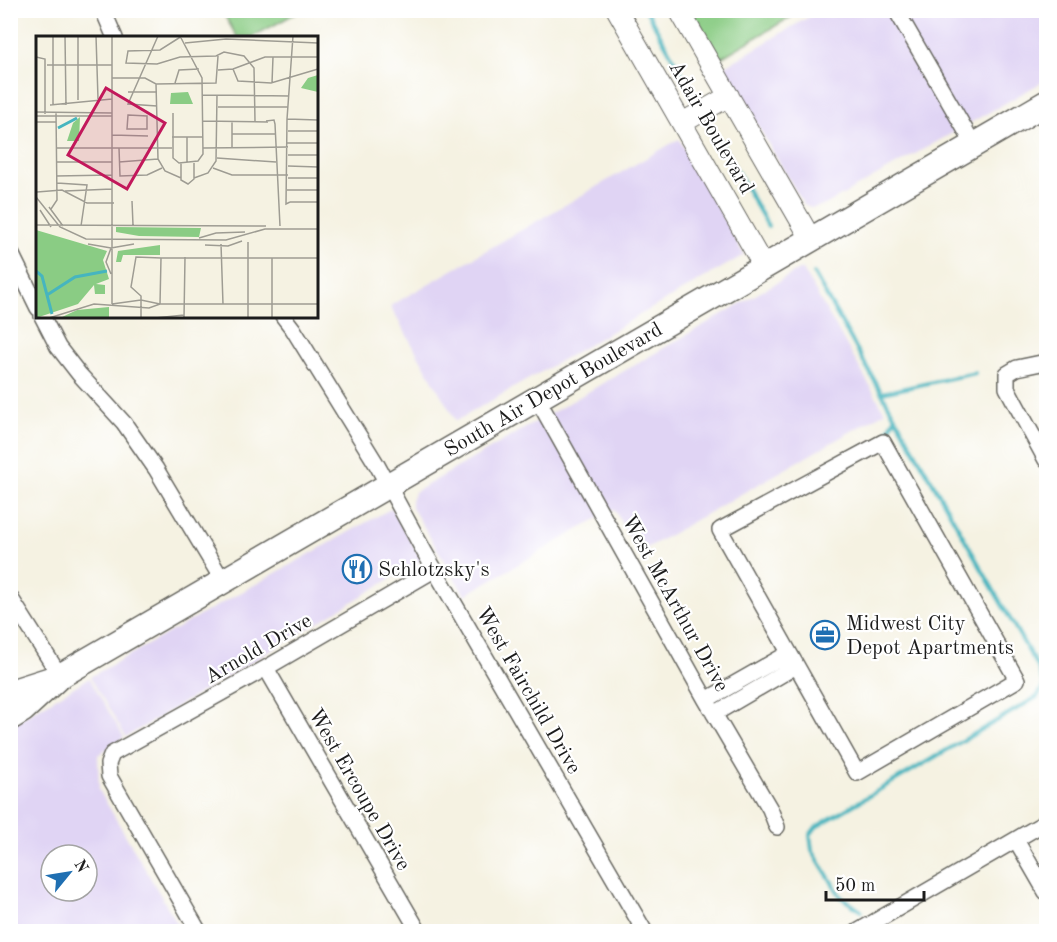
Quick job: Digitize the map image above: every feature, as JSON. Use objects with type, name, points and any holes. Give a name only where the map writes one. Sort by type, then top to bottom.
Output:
[{"type":"main road","name":"South Air Depot Boulevard","points":[[10,717],[23,710],[60,676],[1047,103]]},
{"type":"main road","name":"South Air Depot Boulevard","points":[[10,692],[60,676]]},
{"type":"street","points":[[104,10],[114,36]]},
{"type":"street","name":"Adair Boulevard","points":[[617,10],[764,267]]},
{"type":"street","name":"Adair Boulevard","points":[[679,10],[811,239]]},
{"type":"street","points":[[896,10],[974,145]]},
{"type":"street","points":[[682,123],[729,96]]},
{"type":"street","points":[[10,251],[36,304]]},
{"type":"street","points":[[43,318],[58,347],[79,374],[124,423],[144,451],[223,581]]},
{"type":"street","name":"West Fairchild Drive","points":[[285,318],[364,443],[434,570],[645,932]]},
{"type":"street","points":[[1047,362],[1017,368],[1007,374],[1007,388],[1047,460]]},
{"type":"street","name":"West McArthur Drive","points":[[538,399],[706,700],[770,809],[777,827]]},
{"type":"street","points":[[883,442],[1017,680],[856,773],[792,659],[720,530],[883,442]]},
{"type":"street","name":"Arnold Drive","points":[[199,932],[109,776],[108,765],[112,754],[434,570]]},
{"type":"street","points":[[10,597],[60,676]]},
{"type":"street","points":[[706,700],[792,659]]},
{"type":"street","points":[[714,714],[792,659]]},
{"type":"street","name":"West Ercoupe Drive","points":[[266,668],[419,932]]},
{"type":"street","points":[[857,932],[1047,822]]},
{"type":"street","points":[[1016,840],[1047,892]]},
{"type":"shaded area","points":[[819,11],[1046,11],[1046,80],[825,205],[811,208],[804,205],[724,67]]},
{"type":"shaded area","points":[[679,139],[744,255],[456,421],[390,306]]},
{"type":"shaded area","points":[[802,268],[885,412],[638,553],[614,509],[465,595],[411,506],[415,492]]},
{"type":"shaded area","points":[[392,508],[422,560],[126,737],[90,677]]},
{"type":"shaded area","points":[[89,678],[124,737],[98,755],[99,790],[178,925],[178,931],[11,931],[10,725]]},
{"type":"green space","points":[[222,11],[300,11],[254,36],[236,36]]},
{"type":"green space","points":[[691,11],[787,11],[791,17],[719,59]]},
{"type":"waterway","points":[[646,10],[693,93]]},
{"type":"waterway","points":[[709,123],[768,226]]},
{"type":"waterway","points":[[814,274],[1038,668],[1044,685],[1037,697],[816,827],[810,835],[812,850],[841,897],[861,911]]},
{"type":"waterway","points":[[882,393],[975,373]]},
{"type":"waterway","points":[[884,439],[895,418]]},
{"type":"place","name":"Schlotzsky's","points":[[357,569]]},
{"type":"place","name":"Midwest City Depot Apartments","points":[[825,635]]}]
